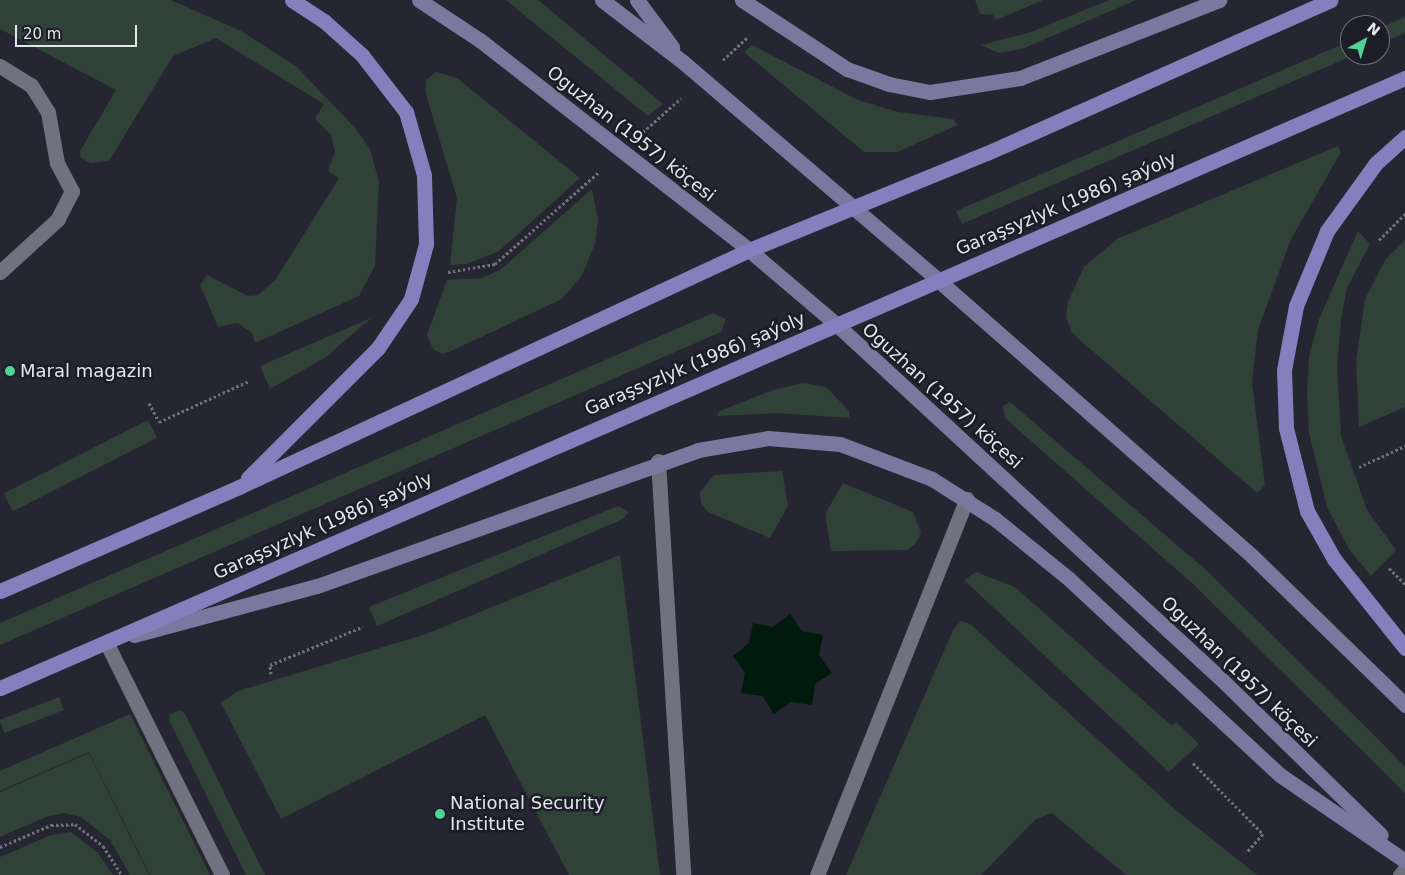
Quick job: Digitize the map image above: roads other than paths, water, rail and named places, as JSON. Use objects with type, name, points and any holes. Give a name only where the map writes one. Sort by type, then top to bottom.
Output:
[{"type":"main road","points":[[239,487],[378,348],[411,299],[426,244],[424,175],[406,112],[367,61],[324,21],[292,0]]},
{"type":"main road","points":[[316,0],[324,21]]},
{"type":"main road","name":"Oguzhan (1957) köçesi","points":[[420,0],[481,41],[749,250],[836,324],[1219,677],[1405,860]]},
{"type":"main road","points":[[602,0],[683,62],[938,280],[1252,556],[1405,705]]},
{"type":"main road","points":[[637,0],[683,62]]},
{"type":"main road","points":[[742,0],[847,69],[889,84],[930,92],[1020,78],[1219,0]]},
{"type":"main road","points":[[0,591],[239,487],[749,250],[987,153],[1332,0]]},
{"type":"main road","name":"Garaşsyzlyk (1986) şaýoly","points":[[0,688],[1405,78]]},
{"type":"main road","points":[[1405,137],[1376,163],[1327,231],[1296,306],[1284,370],[1286,428],[1307,511],[1355,589],[1405,648]]},
{"type":"main road","points":[[106,642],[317,586],[658,461],[768,438],[840,444],[932,479],[967,499],[1069,579],[1280,776],[1405,860]]},
{"type":"lane","points":[[0,66],[31,85],[48,112],[57,163],[72,191],[58,219],[0,272]]},
{"type":"lane","points":[[658,461],[683,875]]},
{"type":"lane","points":[[817,875],[967,499]]},
{"type":"lane","points":[[106,642],[222,875]]},
{"type":"lane","points":[[1400,875],[1405,870]]},
{"type":"place","name":"Maral magazin","points":[[10,371]]},
{"type":"place","name":"National Security Institute","points":[[440,814]]}]
